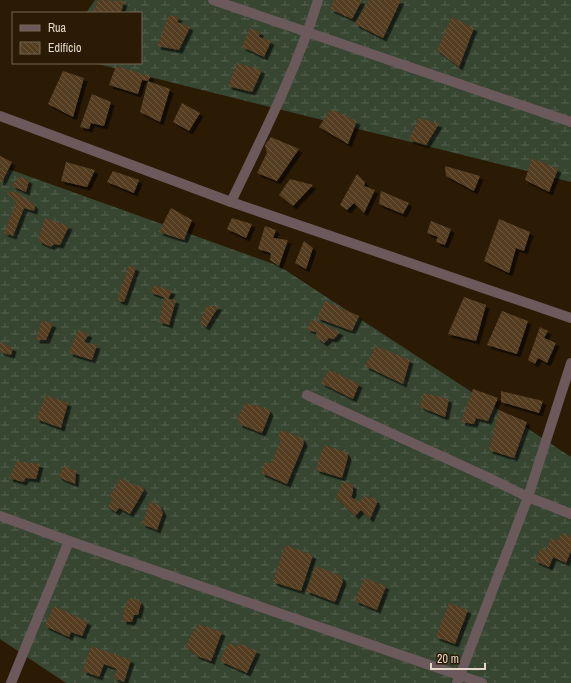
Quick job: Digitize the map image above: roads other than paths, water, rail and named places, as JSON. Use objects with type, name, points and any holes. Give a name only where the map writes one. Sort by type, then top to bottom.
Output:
[{"type":"street","points":[[213,0],[571,122]]},
{"type":"street","points":[[231,202],[308,33],[318,0]]},
{"type":"street","points":[[0,116],[231,202],[571,318]]},
{"type":"street","points":[[459,679],[528,497],[571,363]]},
{"type":"street","points":[[307,395],[459,463],[528,497],[571,514]]},
{"type":"street","points":[[0,516],[459,679],[482,683]]},
{"type":"street","points":[[11,683],[69,541]]}]
